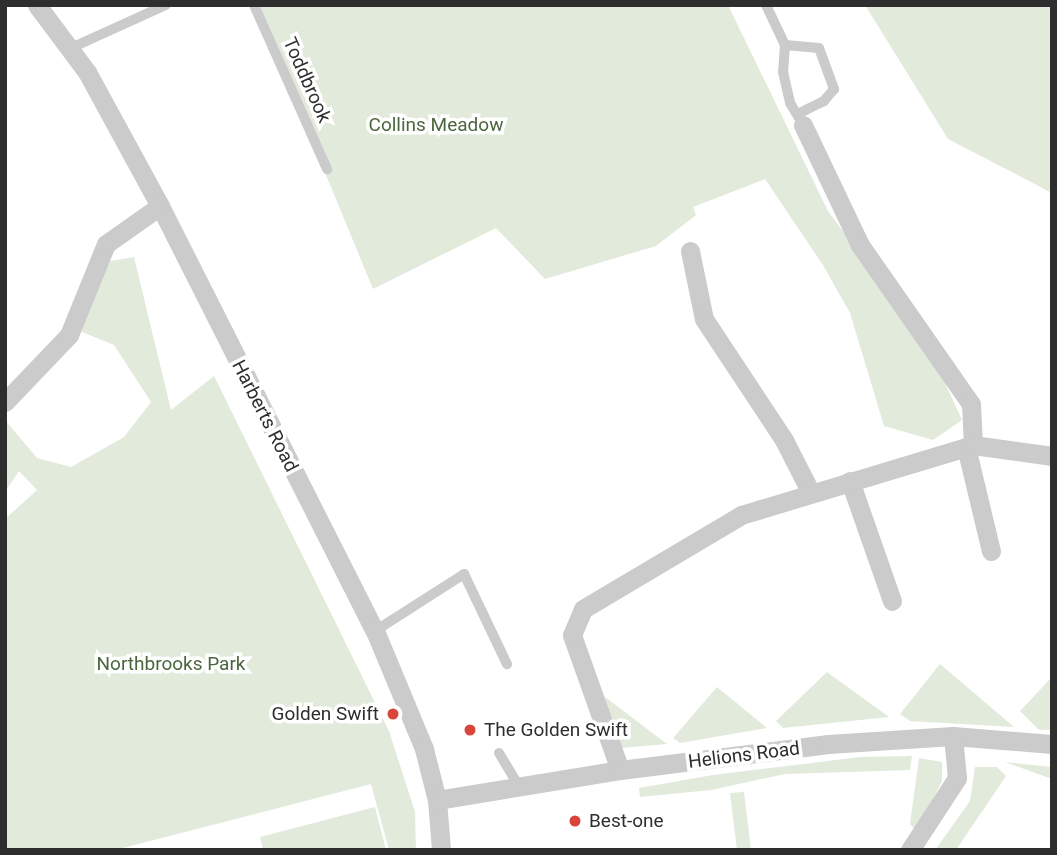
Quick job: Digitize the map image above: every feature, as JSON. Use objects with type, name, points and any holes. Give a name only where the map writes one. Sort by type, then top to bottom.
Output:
[{"type":"street","name":"Harberts Road","points":[[37,5],[71,48],[160,206],[375,631],[424,749],[438,800],[441,850]]},
{"type":"street","points":[[800,120],[860,245],[971,404],[970,446],[992,551]]},
{"type":"street","points":[[5,402],[69,335],[106,244],[160,206]]},
{"type":"street","points":[[690,251],[704,319],[785,440],[811,493]]},
{"type":"street","points":[[620,770],[572,635],[580,614],[653,565],[741,515],[970,446],[1052,456]]},
{"type":"street","points":[[850,481],[892,601]]},
{"type":"street","points":[[910,850],[957,778],[953,736]]},
{"type":"street","name":"Helions Road","points":[[438,800],[620,770],[828,744],[953,736],[1052,744]]},
{"type":"lane","points":[[71,48],[166,5]]},
{"type":"lane","name":"Toddbrook","points":[[254,5],[327,169]]},
{"type":"lane","points":[[766,5],[785,45],[783,72],[800,120],[824,101],[834,89],[819,48],[785,45]]},
{"type":"lane","points":[[375,631],[464,574],[507,664]]},
{"type":"lane","points":[[499,753],[519,786]]},
{"type":"green space","name":"Collins Meadow","points":[[256,5],[728,5],[828,211],[928,346],[962,420],[933,440],[884,426],[850,313],[823,265],[765,179],[693,207],[696,215],[656,246],[545,279],[496,228],[373,289]]},
{"type":"green space","points":[[865,5],[1052,5],[1052,193],[948,139]]},
{"type":"green space","name":"Northbrooks Park","points":[[134,257],[171,410],[214,376],[389,731],[415,812],[416,850],[389,850],[371,784],[115,850],[5,850],[5,519],[37,490],[19,471],[5,492],[5,420],[37,458],[71,467],[124,437],[151,402],[114,345],[82,332],[94,264]]},
{"type":"green space","points":[[940,664],[1014,727],[910,721],[900,714]]},
{"type":"green space","points":[[827,672],[889,717],[783,728],[776,721]]},
{"type":"green space","points":[[1052,677],[1052,730],[1039,730],[1020,711]]},
{"type":"green space","points":[[717,687],[767,728],[680,743],[673,738]]},
{"type":"green space","points":[[605,697],[667,744],[620,748],[614,743]]},
{"type":"green space","points":[[912,756],[910,770],[785,774],[711,790],[640,797],[639,788],[713,775],[860,757]]},
{"type":"green space","points":[[919,758],[942,762],[942,781],[917,832],[910,824]]},
{"type":"green space","points":[[1005,762],[1052,767],[1052,779]]},
{"type":"green space","points":[[975,767],[997,767],[1006,776],[956,850],[935,850],[970,801]]},
{"type":"green space","points":[[744,792],[751,850],[737,850],[730,793]]},
{"type":"green space","points":[[375,807],[386,850],[263,850],[260,837]]},
{"type":"place","name":"Golden Swift","points":[[393,714]]},
{"type":"place","name":"The Golden Swift","points":[[470,730]]},
{"type":"place","name":"Best-one","points":[[575,821]]}]
